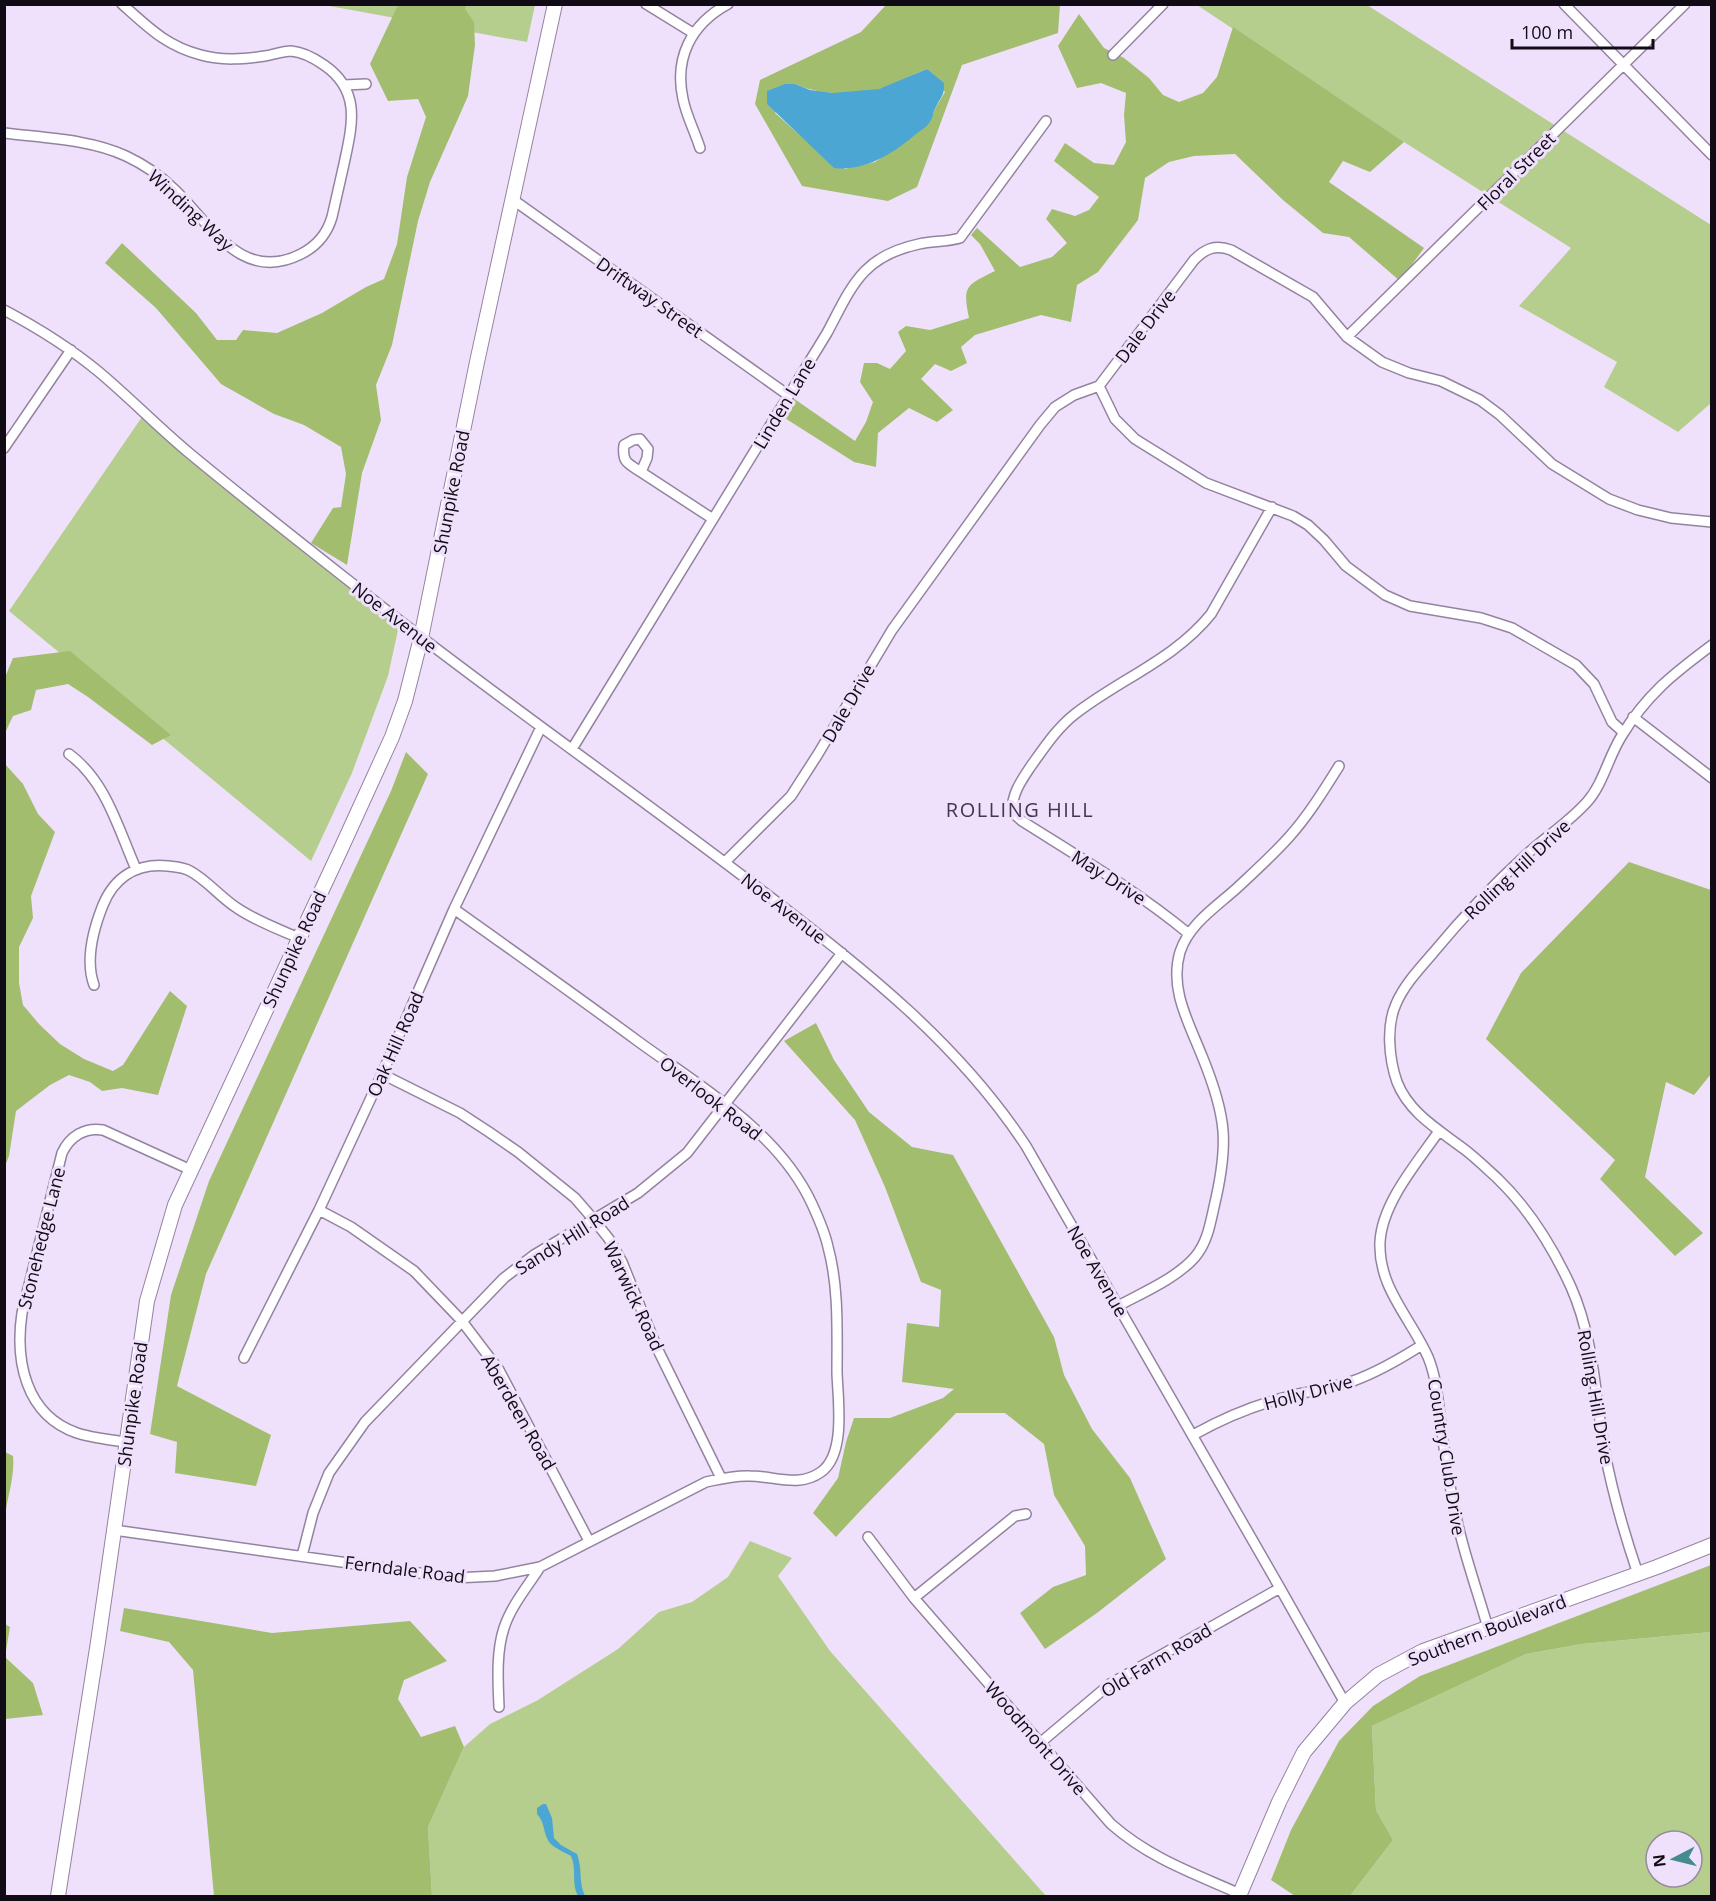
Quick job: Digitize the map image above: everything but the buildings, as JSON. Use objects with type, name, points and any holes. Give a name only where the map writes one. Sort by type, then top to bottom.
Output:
[{"type":"main road","name":"Shunpike Road","points":[[58,1896],[147,1301],[175,1205],[392,737],[405,701],[422,638],[453,477],[555,4]]},
{"type":"main road","name":"Southern Boulevard","points":[[1240,1895],[1279,1802],[1304,1752],[1345,1703],[1378,1675],[1414,1656],[1712,1545]]},
{"type":"street","points":[[122,4],[164,41],[203,56],[235,59],[286,51],[299,52],[327,67],[344,85],[366,84]]},
{"type":"street","points":[[646,4],[693,33]]},
{"type":"street","points":[[700,148],[683,99],[683,57],[693,33],[701,24],[728,4]]},
{"type":"street","points":[[1113,54],[1163,4]]},
{"type":"street","points":[[1564,4],[1712,155]]},
{"type":"street","name":"Floral Street","points":[[1347,337],[1685,4]]},
{"type":"street","name":"Winding Way","points":[[4,133],[74,142],[109,149],[126,156],[152,171],[174,189],[218,237],[238,254],[262,262],[281,262],[305,252],[328,230],[352,130],[351,104],[344,85]]},
{"type":"street","name":"Linden Lane","points":[[572,749],[827,333],[855,280],[875,261],[896,249],[960,238],[1046,121]]},
{"type":"street","name":"Driftway Street","points":[[512,199],[789,395]]},
{"type":"street","name":"Dale Drive","points":[[725,862],[791,796],[892,630],[1040,425],[1055,407],[1074,395],[1099,386],[1194,260],[1202,252],[1216,247],[1223,247],[1243,255],[1313,297],[1347,337],[1382,362],[1409,373],[1441,381],[1480,400],[1500,415],[1552,464],[1609,500],[1671,518],[1712,522]]},
{"type":"street","name":"Noe Avenue","points":[[4,310],[71,350],[97,370],[186,451],[422,638],[725,862],[842,953],[927,1025],[991,1095],[1032,1155],[1345,1703]]},
{"type":"street","points":[[4,448],[71,350]]},
{"type":"street","points":[[1099,386],[1115,419],[1135,439],[1206,483],[1236,496],[1272,507],[1308,525],[1346,566],[1385,595],[1410,606],[1481,618],[1512,628],[1576,665],[1594,684],[1612,722],[1623,732],[1653,692],[1671,675],[1712,645]]},
{"type":"street","points":[[640,471],[713,519]]},
{"type":"street","name":"May Drive","points":[[1189,934],[1131,890],[1022,821],[1012,812],[1012,804],[1017,788],[1031,767],[1074,714],[1173,651],[1201,626],[1211,614],[1272,507]]},
{"type":"street","points":[[1634,717],[1712,778]]},
{"type":"street","name":"Oak Hill Road","points":[[244,1358],[319,1210],[382,1074],[454,909],[542,727]]},
{"type":"street","name":"Rolling Hill Drive","points":[[1623,732],[1588,801],[1483,896],[1418,971],[1396,1004],[1390,1038],[1391,1057],[1398,1083],[1410,1105],[1438,1131],[1487,1169],[1521,1204],[1551,1249],[1572,1290],[1591,1352],[1604,1447],[1617,1510],[1638,1574]]},
{"type":"street","points":[[69,754],[82,763],[104,795],[136,869]]},
{"type":"street","points":[[1118,1306],[1175,1273],[1195,1257],[1208,1234],[1219,1188],[1224,1159],[1221,1111],[1177,986],[1177,965],[1181,950],[1189,934],[1201,919],[1238,887],[1289,837],[1339,766]]},
{"type":"street","points":[[94,986],[89,963],[100,913],[112,890],[136,869],[155,865],[187,869],[238,909],[299,938]]},
{"type":"street","name":"Overlook Road","points":[[454,909],[724,1104],[794,1170],[812,1204],[828,1246],[834,1284],[837,1340],[838,1443]]},
{"type":"street","name":"Sandy Hill Road","points":[[302,1556],[314,1513],[329,1473],[365,1422],[461,1320],[512,1272],[534,1255],[638,1193],[687,1153],[842,953]]},
{"type":"street","name":"Warwick Road","points":[[382,1074],[460,1113],[489,1132],[518,1152],[574,1198],[594,1220],[609,1239],[622,1262],[657,1348],[721,1478]]},
{"type":"street","name":"Stonehedge Lane","points":[[126,1442],[96,1438],[75,1432],[63,1426],[39,1405],[26,1383],[20,1358],[22,1313],[62,1153],[73,1137],[91,1129],[104,1130],[191,1170]]},
{"type":"street","name":"Country Club Drive","points":[[1438,1131],[1391,1203],[1381,1227],[1380,1259],[1386,1284],[1431,1364],[1460,1541],[1488,1628]]},
{"type":"street","name":"Aberdeen Road","points":[[319,1210],[351,1227],[414,1271],[461,1320],[499,1370],[589,1541]]},
{"type":"street","name":"Holly Drive","points":[[1193,1435],[1225,1417],[1244,1410],[1289,1396],[1353,1381],[1377,1371],[1422,1345]]},
{"type":"street","name":"Ferndale Road","points":[[114,1530],[455,1578],[495,1576],[540,1567],[693,1487],[721,1478],[752,1476],[798,1481],[806,1479],[822,1471],[829,1464],[838,1443]]},
{"type":"street","points":[[914,1598],[1015,1516],[1026,1514]]},
{"type":"street","name":"Woodmont Drive","points":[[868,1537],[914,1598],[1111,1824],[1143,1850],[1240,1895]]},
{"type":"street","points":[[499,1707],[498,1670],[504,1628],[540,1567]]},
{"type":"street","name":"Old Farm Road","points":[[1040,1743],[1110,1684],[1280,1588]]},
{"type":"green space","points":[[324,5],[535,5],[527,42]]},
{"type":"green space","points":[[398,5],[466,5],[465,9],[474,22],[475,45],[468,96],[430,182],[418,221],[392,345],[376,385],[381,420],[362,473],[347,565],[311,543],[333,508],[341,507],[346,474],[341,447],[304,425],[274,414],[221,384],[156,308],[105,263],[122,243],[196,313],[217,340],[236,340],[243,330],[277,333],[322,313],[384,279],[397,244],[407,177],[426,117],[418,99],[388,101],[370,64]]},
{"type":"green space","points":[[886,5],[1060,5],[1058,33],[962,65],[917,187],[888,201],[802,186],[755,104],[760,80],[861,32]],"holes":[[[927,69],[945,92],[930,122],[875,162],[845,169],[812,146],[775,113],[795,84],[825,92],[858,93],[885,87]]]},
{"type":"green space","points":[[1197,5],[1367,5],[1711,225],[1711,403],[1678,432],[1604,387],[1617,362],[1519,306],[1571,248],[1404,142]]},
{"type":"green space","points":[[1079,14],[1104,48],[1124,58],[1149,78],[1163,95],[1179,102],[1203,93],[1217,77],[1233,27],[1404,142],[1370,172],[1343,161],[1329,182],[1424,248],[1400,281],[1349,237],[1323,233],[1283,200],[1235,154],[1194,156],[1169,162],[1145,178],[1138,220],[1098,272],[1077,285],[1071,322],[1041,315],[975,335],[961,347],[967,363],[951,371],[935,364],[921,379],[953,410],[937,422],[909,408],[878,433],[876,467],[854,462],[780,415],[793,398],[855,441],[866,422],[873,402],[860,382],[864,363],[877,363],[890,369],[906,351],[898,332],[906,326],[930,330],[969,318],[966,299],[969,287],[995,271],[980,244],[971,235],[977,228],[1020,267],[1052,257],[1067,243],[1046,219],[1052,209],[1075,216],[1089,210],[1099,197],[1054,161],[1065,143],[1094,163],[1114,165],[1126,142],[1124,115],[1126,93],[1101,83],[1077,88],[1058,46]]},
{"type":"green space","points":[[144,414],[400,621],[388,676],[352,773],[311,861],[9,611]]},
{"type":"green space","points":[[70,651],[171,735],[152,745],[68,684],[36,690],[31,710],[13,716],[5,733],[5,676],[13,658]]},
{"type":"green space","points":[[406,752],[428,774],[206,1274],[177,1386],[271,1435],[256,1486],[175,1473],[177,1442],[150,1434],[171,1295],[209,1181],[391,791]]},
{"type":"green space","points":[[5,764],[23,784],[38,814],[55,832],[31,896],[33,918],[19,947],[19,983],[23,1005],[60,1044],[84,1059],[113,1071],[123,1065],[170,991],[187,1006],[158,1095],[122,1088],[102,1091],[90,1082],[69,1075],[50,1085],[16,1111],[9,1156],[5,1166]]},
{"type":"green space","points":[[1629,862],[1711,890],[1711,1074],[1694,1095],[1666,1082],[1645,1177],[1703,1233],[1675,1256],[1600,1179],[1615,1160],[1486,1039],[1521,973]]},
{"type":"green space","points":[[816,1023],[834,1060],[869,1112],[912,1147],[953,1155],[1054,1337],[1064,1375],[1092,1429],[1130,1478],[1166,1559],[1097,1613],[1045,1649],[1020,1613],[1053,1587],[1086,1575],[1085,1546],[1054,1495],[1044,1444],[1005,1413],[956,1413],[836,1537],[813,1513],[838,1478],[854,1418],[890,1418],[943,1398],[954,1389],[902,1382],[907,1323],[939,1327],[941,1290],[921,1282],[885,1187],[855,1120],[784,1041]]},
{"type":"green space","points":[[5,1452],[13,1456],[13,1464],[5,1518]]},
{"type":"green space","points":[[750,1541],[792,1558],[778,1576],[830,1651],[1046,1896],[432,1896],[428,1827],[464,1747],[490,1724],[538,1700],[618,1649],[659,1612],[692,1602],[728,1577]]},
{"type":"green space","points":[[1711,1565],[1711,1632],[1582,1644],[1526,1654],[1372,1726],[1376,1810],[1393,1840],[1350,1896],[1295,1896],[1271,1880],[1291,1830],[1339,1741],[1373,1706],[1420,1676]]},
{"type":"green space","points":[[124,1608],[272,1633],[410,1621],[447,1661],[404,1680],[398,1699],[421,1737],[455,1726],[464,1747],[428,1827],[432,1896],[214,1896],[193,1670],[169,1642],[120,1631]]},
{"type":"green space","points":[[5,1624],[10,1627],[5,1657]]},
{"type":"green space","points":[[1711,1632],[1711,1896],[1350,1896],[1393,1840],[1376,1810],[1372,1726],[1526,1654],[1582,1644]]},
{"type":"green space","points":[[5,1657],[33,1683],[43,1715],[5,1719]]},
{"type":"water","points":[[927,69],[944,83],[943,94],[929,124],[878,160],[856,167],[834,168],[767,104],[767,91],[785,84],[795,84],[810,90],[833,93],[879,89]]},
{"type":"water","points":[[546,1804],[552,1818],[554,1838],[577,1854],[585,1896],[578,1896],[576,1891],[571,1856],[547,1839],[537,1814],[537,1808]]},
{"type":"district","name":"ROLLING HILL","points":[[1020,809]]}]
